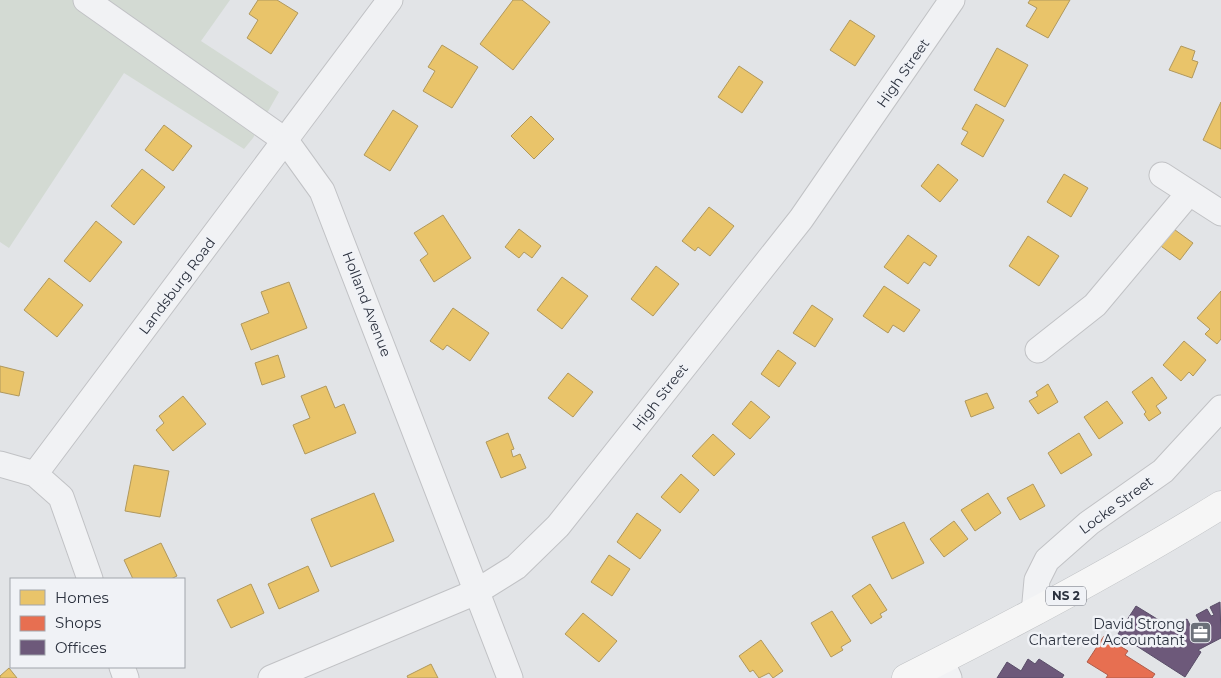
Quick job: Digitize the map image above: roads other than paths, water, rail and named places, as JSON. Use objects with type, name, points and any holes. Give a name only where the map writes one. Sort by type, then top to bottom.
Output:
[{"type":"main road","name":"NS 2","points":[[906,678],[945,669],[1034,613],[1132,560],[1221,505]]},
{"type":"street","name":"Holland Avenue","points":[[86,0],[110,15],[286,141],[322,191],[510,678]]},
{"type":"street","name":"Landsburg Road","points":[[35,474],[390,0]]},
{"type":"street","name":"High Street","points":[[271,678],[476,592],[516,567],[558,526],[801,220],[952,0]]},
{"type":"street","points":[[1162,175],[1221,213]]},
{"type":"street","points":[[1038,350],[1095,305],[1188,192]]},
{"type":"street","name":"Locke Street","points":[[1034,613],[1037,580],[1047,560],[1089,523],[1163,471],[1221,408]]},
{"type":"street","points":[[0,464],[35,474],[61,497],[90,578]]},
{"type":"place","name":"David Strong Chartered Accountant","points":[[1201,632]]}]
